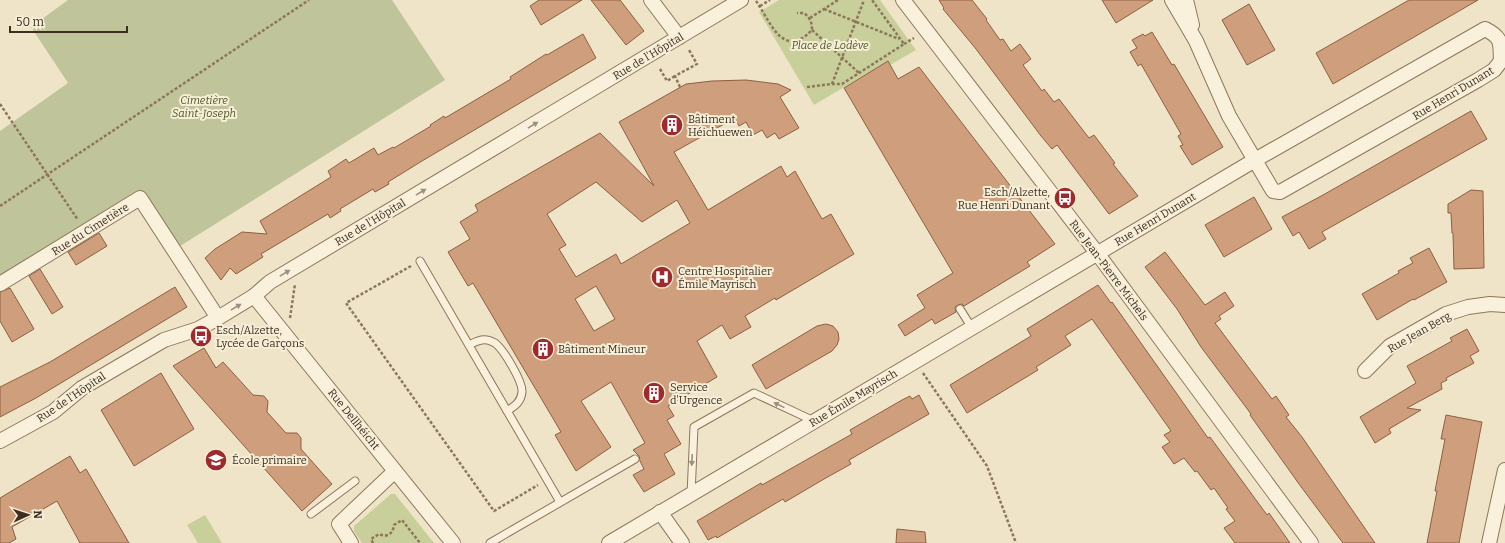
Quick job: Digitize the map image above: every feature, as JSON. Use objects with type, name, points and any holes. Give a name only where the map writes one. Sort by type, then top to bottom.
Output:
[{"type":"street","points":[[651,0],[679,37]]},
{"type":"street","name":"Rue de l'Hôpital","points":[[0,441],[52,412],[82,388],[164,340],[198,329],[218,318],[254,296],[270,282],[741,0]]},
{"type":"street","name":"Rue Jean-Pierre Michels","points":[[904,0],[1097,254],[1311,543]]},
{"type":"street","points":[[1172,0],[1196,41],[1229,116],[1255,160]]},
{"type":"street","points":[[1186,0],[1196,41]]},
{"type":"street","name":"Rue Henri Dunant","points":[[1097,254],[1255,160],[1485,29],[1496,34],[1500,42],[1501,61],[1494,70],[1280,192],[1273,191],[1255,160]]},
{"type":"street","name":"Rue du Cimetière","points":[[0,284],[140,198],[218,318]]},
{"type":"street","name":"Rue Émile Mayrisch","points":[[609,543],[1097,254]]},
{"type":"street","name":"Rue Dellhéicht","points":[[254,296],[453,543]]},
{"type":"street","name":"Rue Jean Berg","points":[[1365,371],[1390,346],[1446,314],[1468,307],[1490,304],[1505,305]]},
{"type":"street","points":[[1489,543],[1505,470]]},
{"type":"street","points":[[351,543],[339,524],[395,471]]},
{"type":"street","points":[[660,512],[682,543]]},
{"type":"lane","points":[[420,261],[560,502]]},
{"type":"lane","points":[[960,309],[972,328]]},
{"type":"lane","points":[[469,345],[478,340],[486,340],[495,343],[501,350],[520,382],[522,391],[520,399],[515,406],[507,411]]},
{"type":"lane","points":[[691,495],[694,428],[754,393],[814,422]]},
{"type":"lane","points":[[490,543],[635,459]]},
{"type":"lane","points":[[311,514],[355,481]]},
{"type":"path","points":[[0,206],[309,0]]},
{"type":"path","points":[[756,0],[777,35],[783,39],[790,41],[798,40],[807,36],[812,30],[810,18],[804,13],[797,13]]},
{"type":"path","points":[[760,6],[770,0]]},
{"type":"path","points":[[810,18],[838,0]]},
{"type":"path","points":[[832,84],[864,0]]},
{"type":"path","points":[[807,87],[842,84],[904,44],[872,0]]},
{"type":"path","points":[[824,9],[900,39]]},
{"type":"path","points":[[812,30],[859,73]]},
{"type":"path","points":[[660,69],[667,80],[698,64],[690,50]]},
{"type":"path","points":[[675,76],[680,87]]},
{"type":"path","points":[[0,104],[86,232]]},
{"type":"path","points":[[420,261],[346,303],[494,511],[547,480]]},
{"type":"path","points":[[287,272],[295,284],[287,337]]},
{"type":"path","points":[[915,361],[987,466],[1016,543]]},
{"type":"path","points":[[373,543],[371,539],[379,534],[386,536],[390,535],[394,529],[394,525],[402,520],[420,543]]},
{"type":"green space","name":"Cimetière Saint-Joseph","points":[[68,0],[392,0],[445,80],[177,248],[138,190],[0,277],[0,131],[68,83],[31,27]]},
{"type":"green space","name":"Place de Lodève","points":[[779,0],[880,0],[916,50],[890,65],[888,61],[814,105],[759,12]]},
{"type":"green space","points":[[391,494],[395,494],[434,543],[362,543],[354,531],[354,526]]},
{"type":"green space","points":[[205,515],[222,543],[198,543],[187,525]]},
{"type":"building","points":[[539,0],[582,0],[541,25],[530,6]]},
{"type":"building","points":[[591,0],[620,0],[644,31],[626,45]]},
{"type":"building","points":[[939,0],[972,0],[987,19],[986,20],[1000,40],[1003,39],[1011,51],[1020,44],[1031,59],[1023,65],[1042,91],[1044,89],[1054,102],[1059,99],[1089,138],[1094,135],[1115,163],[1113,164],[1138,196],[1109,214],[1057,145],[1052,149],[1041,136],[976,49],[943,9],[944,8]]},
{"type":"building","points":[[1102,0],[1153,0],[1116,23]]},
{"type":"building","points":[[1409,0],[1478,0],[1333,84],[1316,53]]},
{"type":"building","points":[[1249,4],[1275,50],[1247,65],[1222,20]]},
{"type":"building","points":[[1152,32],[1172,65],[1174,64],[1223,147],[1192,165],[1180,146],[1183,145],[1178,136],[1181,134],[1141,64],[1138,66],[1130,52],[1137,48],[1132,40],[1143,34],[1145,36]]},
{"type":"building","points":[[583,34],[596,58],[422,161],[388,182],[389,184],[375,192],[373,189],[340,209],[341,211],[330,218],[328,214],[261,254],[263,257],[236,274],[230,268],[221,280],[205,258],[215,249],[242,232],[267,234],[260,221],[331,177],[328,171],[346,159],[349,163],[374,148],[378,155],[393,147],[394,148],[431,126],[430,125],[444,116],[445,118],[511,79],[510,77],[546,54],[547,55]]},
{"type":"building","points":[[888,61],[898,79],[919,67],[1055,244],[1027,262],[1030,266],[964,306],[962,304],[955,307],[956,312],[935,324],[932,319],[905,336],[898,325],[925,308],[917,295],[953,273],[844,88]]},
{"type":"building","points":[[746,80],[778,84],[791,90],[780,97],[799,128],[779,139],[775,133],[767,138],[762,130],[753,135],[746,122],[739,126],[735,118],[674,152],[708,210],[781,166],[787,177],[795,171],[822,219],[831,214],[854,254],[776,300],[775,298],[745,316],[751,327],[730,339],[722,325],[697,341],[717,377],[668,406],[674,416],[667,420],[681,444],[664,454],[675,474],[644,492],[633,475],[644,469],[639,456],[633,450],[645,443],[611,382],[581,401],[611,447],[576,471],[555,435],[561,432],[473,283],[468,286],[448,252],[470,239],[460,222],[478,211],[475,205],[600,133],[654,186],[619,122],[686,84],[712,81]],"holes":[[[596,182],[642,222],[677,200],[690,223],[621,264],[616,254],[576,277],[559,249],[566,245],[547,214]],[[596,286],[615,319],[594,331],[575,299]]]},
{"type":"building","points":[[1471,111],[1487,139],[1322,232],[1326,239],[1309,249],[1299,232],[1293,236],[1282,217]]},
{"type":"building","points":[[1471,190],[1483,191],[1484,268],[1454,269],[1453,233],[1451,213],[1448,213],[1448,204]]},
{"type":"building","points":[[1254,197],[1272,229],[1224,257],[1205,225]]},
{"type":"building","points":[[99,233],[107,246],[76,265],[68,252]]},
{"type":"building","points":[[1429,248],[1447,282],[1414,300],[1413,299],[1377,320],[1362,294],[1399,273],[1398,271],[1413,263],[1410,258]]},
{"type":"building","points":[[1165,252],[1205,305],[1225,292],[1234,306],[1219,316],[1221,319],[1215,323],[1272,399],[1276,396],[1289,415],[1286,417],[1302,437],[1375,543],[1343,543],[1299,484],[1250,415],[1251,414],[1201,347],[1177,309],[1145,267]]},
{"type":"building","points":[[40,269],[63,307],[52,314],[29,276]]},
{"type":"building","points":[[1098,285],[1111,303],[1112,302],[1208,438],[1210,437],[1267,515],[1269,513],[1290,543],[1235,543],[1224,528],[1235,521],[1226,509],[1228,508],[1214,488],[1211,490],[1197,471],[1195,472],[1184,458],[1174,464],[1162,447],[1170,442],[1164,435],[1171,431],[1092,319],[1065,336],[1071,345],[1036,367],[1038,370],[967,413],[950,385],[1031,336],[1027,329]]},
{"type":"building","points":[[175,287],[187,307],[36,398],[0,417],[0,387],[50,362]]},
{"type":"building","points":[[10,288],[34,329],[12,342],[0,321],[0,292]]},
{"type":"building","points":[[826,324],[833,326],[838,332],[839,339],[837,345],[832,351],[766,389],[752,365],[817,326]]},
{"type":"building","points":[[1467,329],[1479,351],[1470,356],[1474,363],[1446,378],[1447,380],[1441,383],[1442,389],[1407,408],[1421,410],[1389,429],[1391,433],[1375,443],[1360,417],[1416,383],[1407,366],[1452,341],[1450,338]]},
{"type":"building","points":[[204,348],[216,368],[223,362],[253,395],[264,396],[268,401],[267,412],[286,433],[297,433],[301,438],[301,449],[332,484],[302,511],[173,366]]},
{"type":"building","points":[[161,373],[194,429],[134,466],[101,410]]},
{"type":"building","points":[[919,395],[929,414],[849,460],[851,464],[785,502],[783,499],[717,538],[716,536],[708,540],[697,521],[761,483],[762,485],[852,434],[850,430],[902,400],[910,396],[912,399]]},
{"type":"building","points":[[1446,415],[1482,422],[1459,543],[1427,543],[1445,439],[1441,439]]},
{"type":"building","points":[[70,456],[80,473],[86,469],[129,543],[80,543],[57,501],[12,527],[16,539],[9,543],[0,543],[0,498]]},
{"type":"building","points":[[897,529],[925,532],[926,543],[896,543]]},
{"type":"place","name":"Bâtiment Héichuewen","points":[[672,125]]},
{"type":"place","name":"Esch/Alzette, Rue Henri Dunant","points":[[1065,198]]},
{"type":"place","name":"Centre Hospitalier Émile Mayrisch","points":[[662,277]]},
{"type":"place","name":"Esch/Alzette, Lycée de Garçons","points":[[201,336]]},
{"type":"place","name":"Bâtiment Mineur","points":[[543,349]]},
{"type":"place","name":"Service d'Urgence","points":[[654,393]]},
{"type":"place","name":"École primaire","points":[[216,460]]}]
